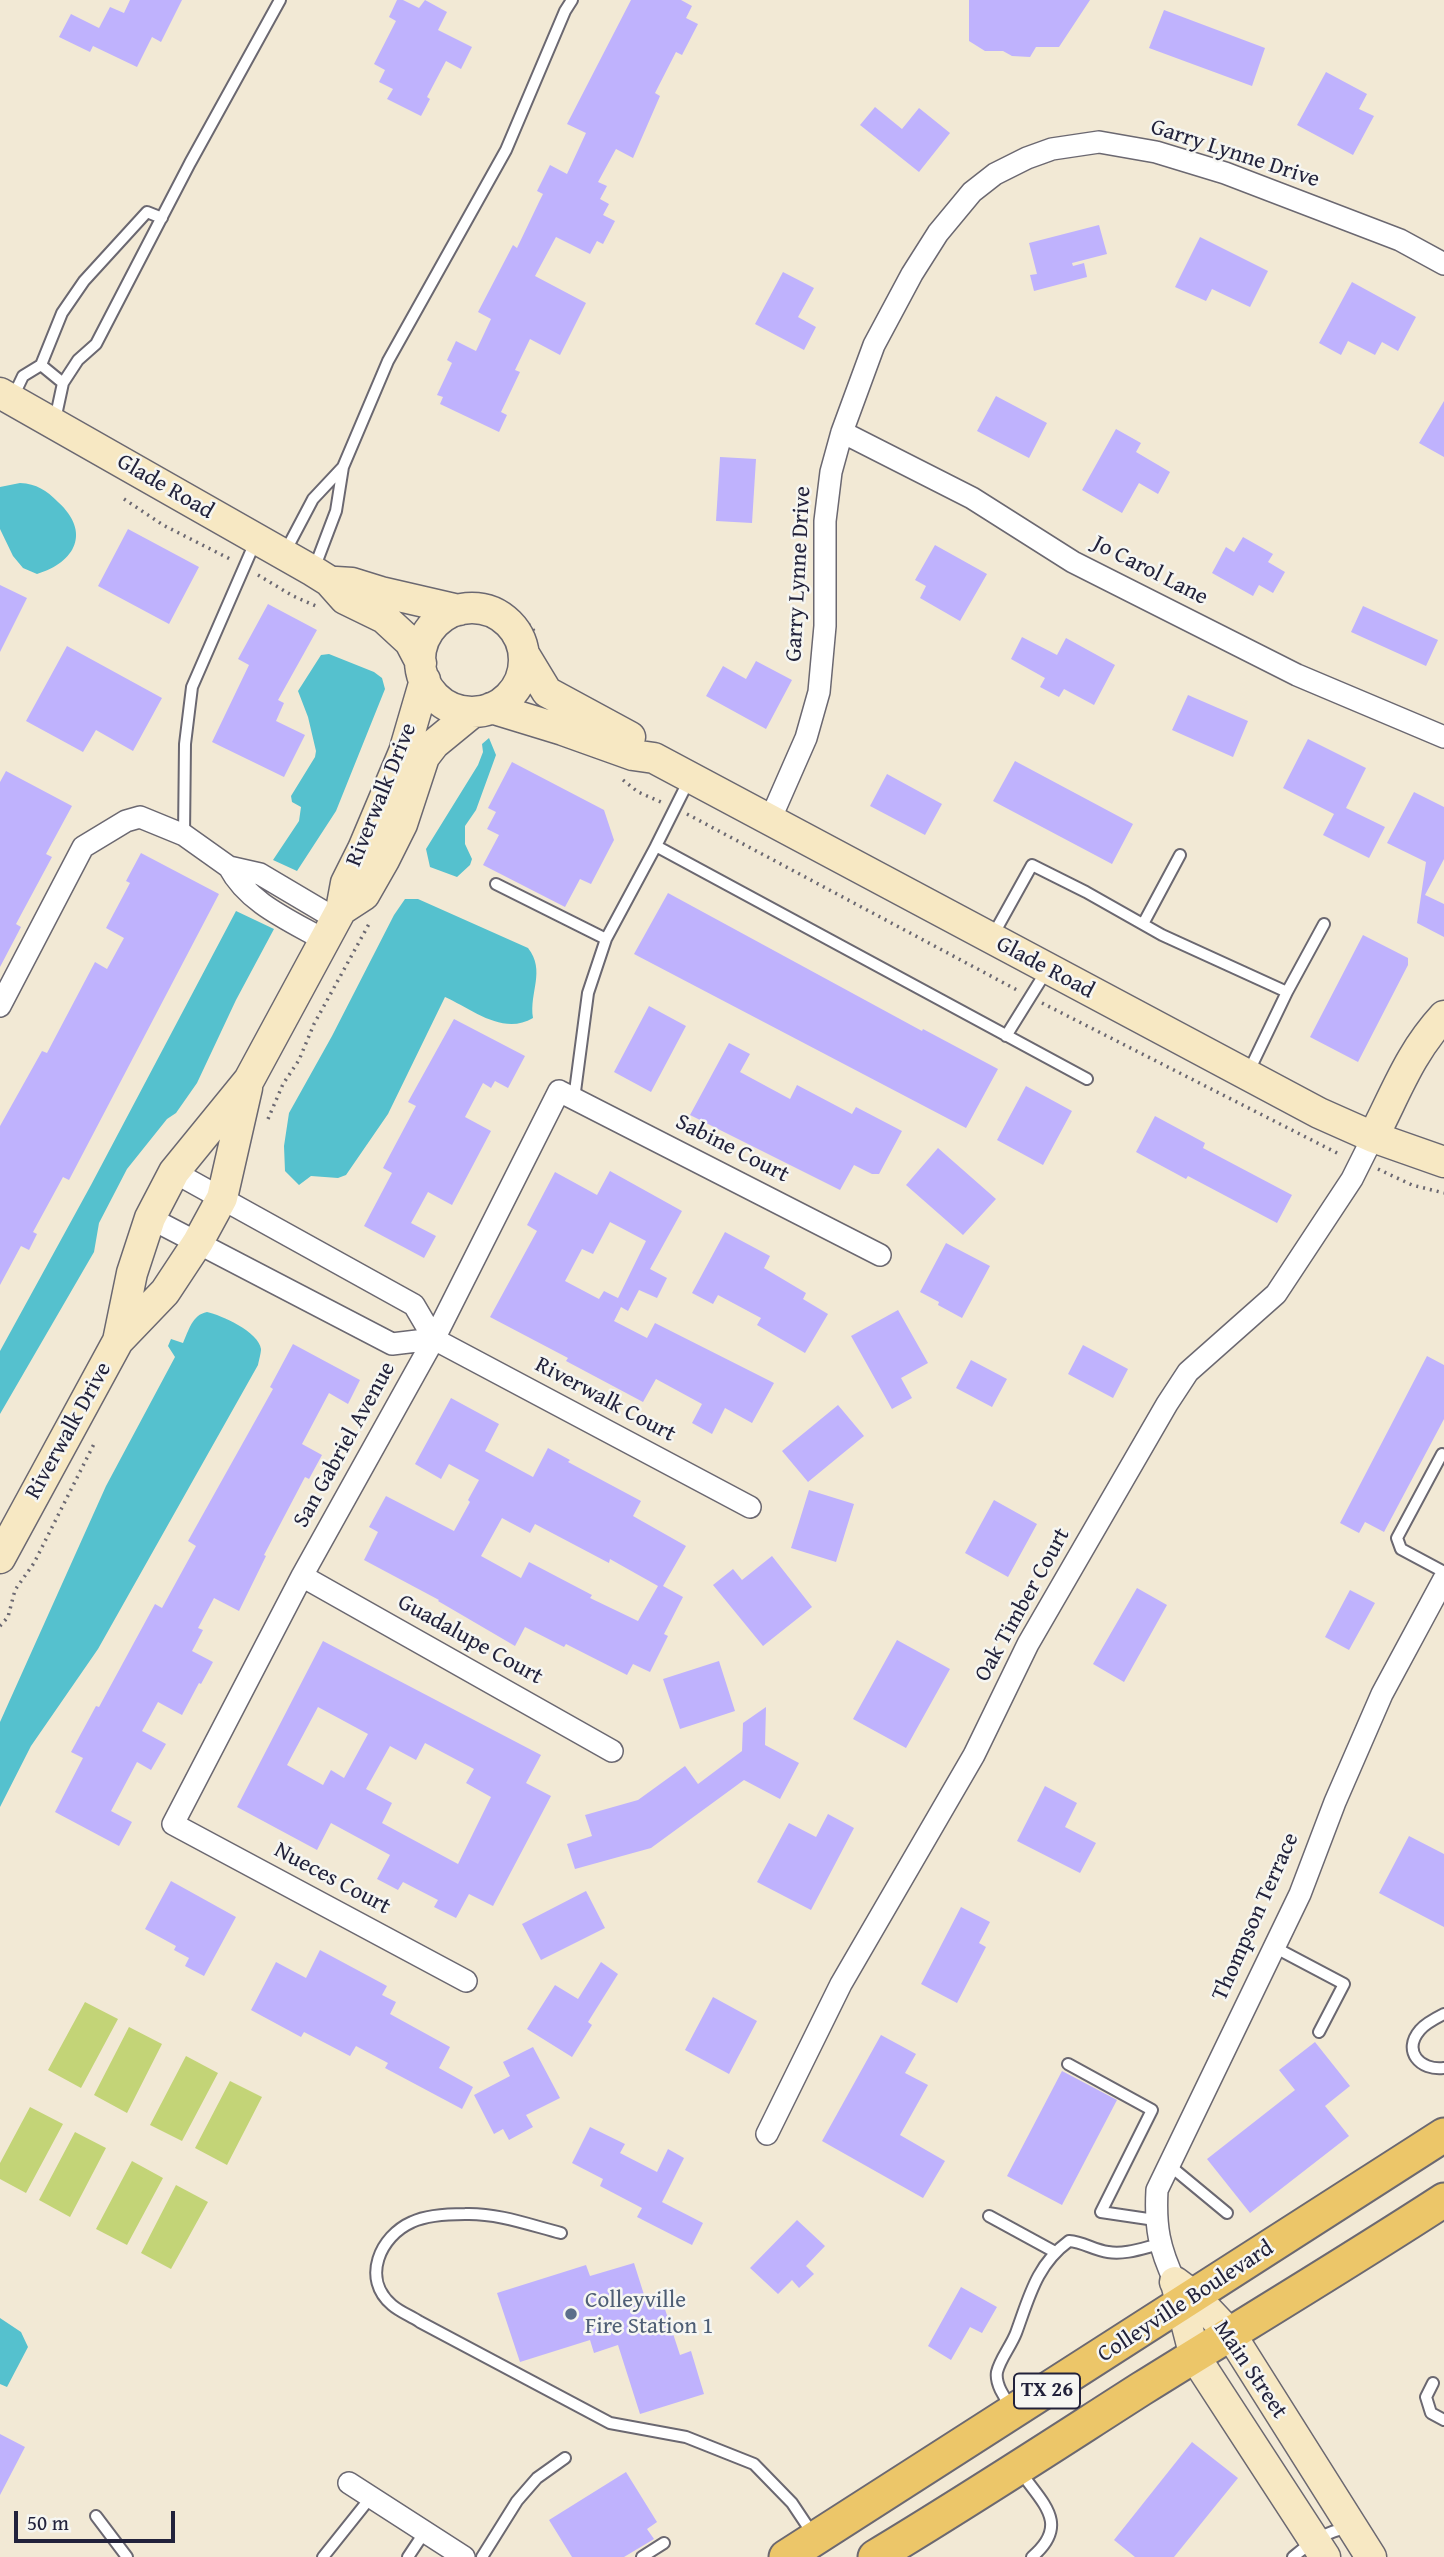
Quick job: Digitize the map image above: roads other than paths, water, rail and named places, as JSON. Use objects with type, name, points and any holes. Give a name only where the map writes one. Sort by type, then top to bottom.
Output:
[{"type":"main road","name":"Colleyville Boulevard","points":[[786,2557],[821,2547],[1184,2295],[1444,2135]]},
{"type":"main road","name":"TX 26","points":[[875,2557],[1444,2200]]},
{"type":"street","name":"Garry Lynne Drive","points":[[770,820],[806,738],[819,692],[825,626],[825,521],[831,472],[842,432],[874,345],[912,274],[938,233],[972,192],[995,174],[1027,158],[1052,149],[1099,142],[1156,152],[1225,173],[1400,240],[1444,264]]},
{"type":"street","name":"Glade Road","points":[[6,397],[284,554],[320,586],[384,618],[410,642],[438,699],[452,708],[482,710],[563,730],[633,755],[654,758],[1319,1114],[1368,1149],[1444,1162]]},
{"type":"street","name":"Jo Carol Lane","points":[[842,432],[972,498],[1073,562],[1297,676],[1444,737]]},
{"type":"street","name":"Glade Road","points":[[320,586],[352,583],[381,592],[467,603],[501,617],[514,629],[523,645],[532,647],[547,692],[640,742],[654,758]]},
{"type":"street","points":[[423,672],[420,655],[425,639],[435,624],[467,603]]},
{"type":"street","points":[[482,710],[499,705],[512,695],[532,647]]},
{"type":"street","name":"Riverwalk Drive","points":[[118,1341],[132,1273],[149,1218],[174,1172],[249,1080],[334,923],[346,883],[404,752],[423,672]]},
{"type":"street","name":"Riverwalk Drive","points":[[334,923],[364,895],[384,860],[402,824],[424,757],[434,744],[482,710]]},
{"type":"street","points":[[0,1006],[83,847],[126,821],[140,817],[184,835],[229,867],[260,874],[334,923]]},
{"type":"street","points":[[1368,1149],[1392,1101],[1399,1080],[1429,1032],[1444,1017]]},
{"type":"street","name":"Riverwalk Drive","points":[[0,1558],[118,1341],[165,1292],[198,1242],[222,1198],[249,1080]]},
{"type":"street","name":"Sabine Court","points":[[567,1095],[880,1255]]},
{"type":"street","name":"San Gabriel Avenue","points":[[173,1824],[302,1576],[567,1095]]},
{"type":"street","name":"Oak Timber Court","points":[[767,2134],[841,1984],[974,1755],[1028,1644],[1167,1404],[1188,1372],[1276,1294],[1368,1149]]},
{"type":"street","points":[[149,1218],[392,1344],[434,1339],[414,1305],[174,1172]]},
{"type":"street","name":"Riverwalk Court","points":[[434,1339],[750,1507]]},
{"type":"street","name":"Guadalupe Court","points":[[302,1576],[612,1751]]},
{"type":"street","name":"Thompson Terrace","points":[[1184,2295],[1160,2244],[1155,2220],[1157,2190],[1300,1894],[1335,1801],[1382,1694],[1444,1579]]},
{"type":"street","name":"Nueces Court","points":[[173,1824],[466,1981]]},
{"type":"street","name":"Main Street","points":[[1184,2295],[1231,2335],[1371,2557]]},
{"type":"street","name":"Main Street","points":[[1184,2295],[1195,2357],[1310,2551]]},
{"type":"street","points":[[349,2483],[464,2557]]},
{"type":"lane","points":[[54,422],[63,383],[78,360],[96,344],[190,163],[280,0]]},
{"type":"lane","points":[[320,586],[343,467],[388,361],[506,150],[572,0]]},
{"type":"lane","points":[[6,397],[23,376],[41,365],[62,313],[84,281],[147,212],[162,218]]},
{"type":"lane","points":[[41,365],[63,383]]},
{"type":"lane","points":[[284,554],[313,499],[343,467]]},
{"type":"lane","points":[[184,835],[184,744],[192,687],[256,539]]},
{"type":"lane","points":[[567,1095],[588,993],[606,939],[690,777]]},
{"type":"lane","points":[[656,846],[1087,1079]]},
{"type":"lane","points":[[1143,925],[1180,855]]},
{"type":"lane","points":[[991,938],[1032,865],[1143,925],[1287,992]]},
{"type":"lane","points":[[496,884],[606,939]]},
{"type":"lane","points":[[1246,1075],[1324,924]]},
{"type":"lane","points":[[1006,1036],[1048,969]]},
{"type":"lane","points":[[1442,1454],[1397,1538],[1401,1549],[1444,1572]]},
{"type":"lane","points":[[1274,1947],[1344,1983],[1319,2032]]},
{"type":"lane","points":[[1444,2014],[1420,2030],[1413,2043],[1415,2057],[1423,2067],[1444,2068]]},
{"type":"lane","points":[[1068,2064],[1152,2110],[1101,2212],[1155,2220]]},
{"type":"lane","points":[[1168,2165],[1215,2206],[1227,2213]]},
{"type":"lane","points":[[561,2233],[493,2215],[453,2215],[414,2220],[396,2231],[382,2249],[375,2267],[379,2285],[391,2304],[410,2316],[610,2423],[686,2437],[754,2464],[792,2503],[821,2547]]},
{"type":"lane","points":[[989,2216],[1055,2252]]},
{"type":"lane","points":[[1015,2411],[1006,2401],[996,2373],[1016,2331],[1027,2297],[1048,2260],[1069,2241],[1081,2242],[1110,2253],[1160,2244]]},
{"type":"lane","points":[[1433,2383],[1426,2397],[1428,2405],[1431,2413],[1444,2420]]},
{"type":"lane","points":[[482,2557],[517,2501],[537,2478],[565,2458]]},
{"type":"lane","points":[[1018,2469],[1052,2515],[1052,2534],[1042,2549],[1032,2557]]},
{"type":"lane","points":[[323,2557],[371,2497]]},
{"type":"lane","points":[[96,2516],[127,2557]]},
{"type":"lane","points":[[1310,2551],[1338,2530],[1352,2527]]},
{"type":"lane","points":[[408,2557],[425,2533]]},
{"type":"lane","points":[[642,2557],[664,2543]]},
{"type":"water","points":[[20,483],[45,491],[68,513],[74,524],[75,545],[69,554],[50,569],[37,574],[23,568],[13,556],[0,529],[0,487]]},
{"type":"water","points":[[329,654],[374,672],[382,678],[385,689],[336,811],[297,871],[273,860],[299,821],[301,807],[292,802],[291,796],[316,751],[308,717],[298,691],[321,655]]},
{"type":"water","points":[[489,738],[496,755],[476,810],[465,826],[465,844],[472,859],[470,865],[457,877],[430,867],[426,849],[478,765],[483,752],[482,744]]},
{"type":"water","points":[[405,899],[418,899],[528,948],[536,965],[533,1018],[522,1023],[499,1022],[445,997],[388,1114],[346,1175],[338,1178],[311,1176],[299,1185],[285,1171],[284,1146],[289,1113]]},
{"type":"water","points":[[236,911],[274,929],[236,1000],[197,1083],[176,1113],[167,1119],[127,1169],[99,1223],[94,1252],[0,1414],[0,1351]]},
{"type":"water","points":[[207,1312],[230,1321],[254,1336],[261,1349],[258,1365],[98,1649],[31,1746],[0,1807],[0,1722],[106,1486],[175,1357],[168,1346],[171,1339],[183,1343],[194,1320]]},
{"type":"water","points":[[0,2318],[21,2332],[28,2347],[7,2387],[0,2384]]},
{"type":"place","name":"Colleyville Fire Station 1","points":[[571,2314]]}]
